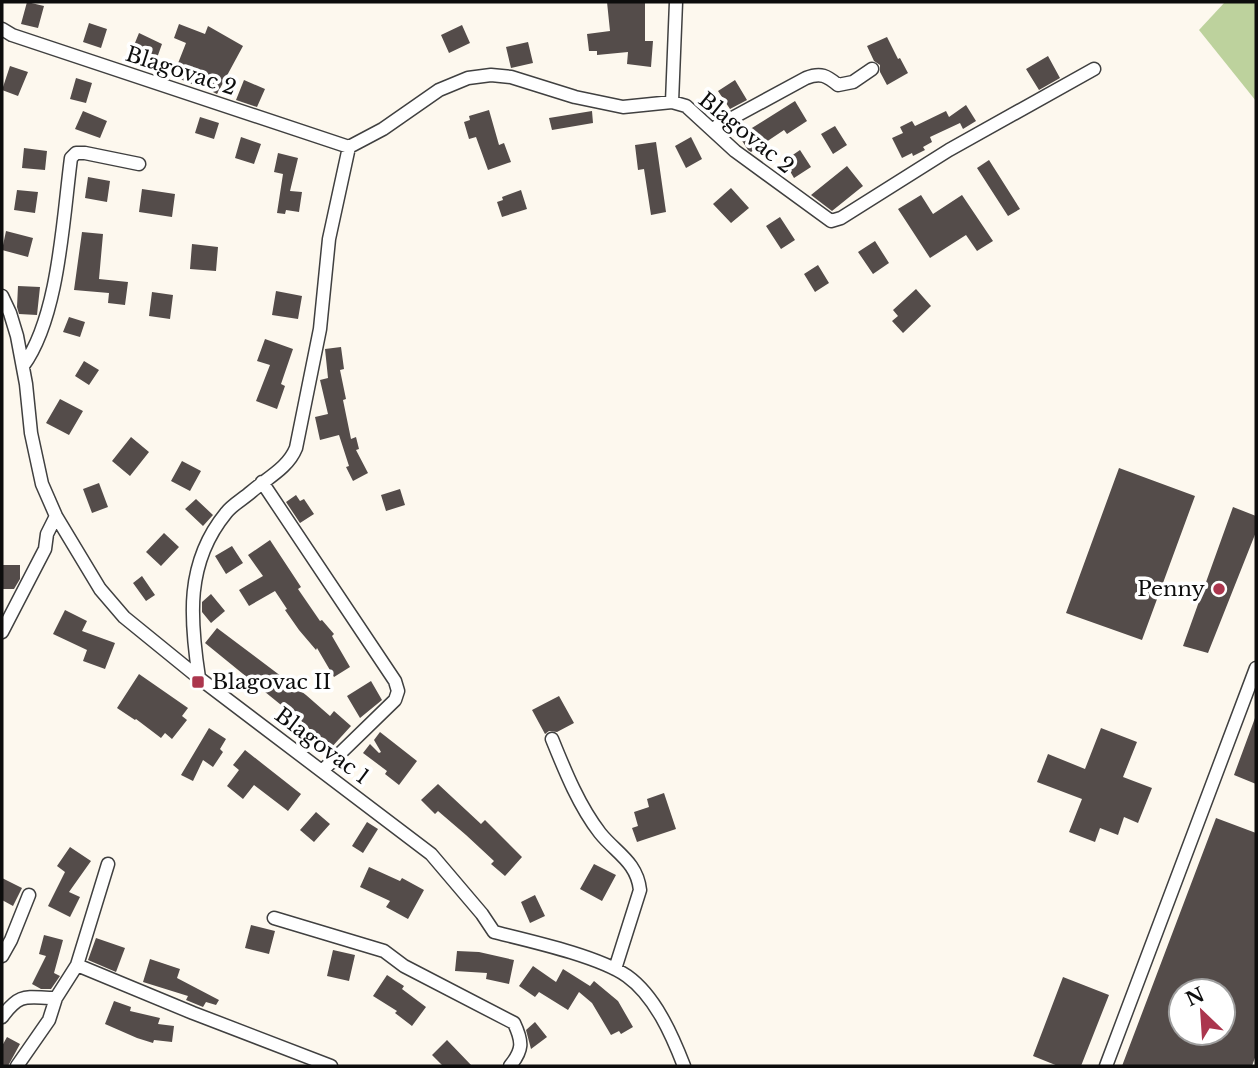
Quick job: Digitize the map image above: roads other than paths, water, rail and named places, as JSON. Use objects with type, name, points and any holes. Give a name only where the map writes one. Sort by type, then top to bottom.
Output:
[{"type":"street","points":[[673,102],[676,2]]},
{"type":"street","name":"Blagovac 2","points":[[2,29],[12,35],[349,147],[383,129],[439,90],[468,78],[491,75],[511,77],[575,97],[623,107],[673,102],[686,106],[735,151],[831,221],[841,218],[949,150],[1094,69]]},
{"type":"street","points":[[712,129],[806,78],[820,74],[838,85],[846,85],[872,68]]},
{"type":"street","points":[[199,678],[191,627],[191,603],[197,572],[208,541],[226,512],[287,464],[296,448],[320,329],[329,239],[349,147]]},
{"type":"street","points":[[23,366],[33,352],[52,292],[71,158],[76,153],[85,153],[139,164]]},
{"type":"street","name":"Blagovac 1","points":[[2,296],[10,313],[23,366],[30,433],[42,484],[56,516],[100,589],[124,617],[199,678],[431,854],[494,932],[540,944],[628,977],[657,1012],[674,1041],[684,1066]]},
{"type":"street","points":[[262,482],[394,681],[398,691],[395,700],[323,771]]},
{"type":"street","points":[[2,632],[45,549],[47,534],[56,516]]},
{"type":"street","points":[[1106,1066],[1256,668]]},
{"type":"street","points":[[552,739],[578,795],[600,832],[631,862],[639,878],[640,890],[615,970]]},
{"type":"street","points":[[17,1066],[49,1020],[56,998],[77,965],[108,864]]},
{"type":"street","points":[[2,956],[29,895]]},
{"type":"street","points":[[274,919],[384,951],[404,966],[514,1023],[521,1050],[510,1066]]},
{"type":"street","points":[[77,965],[331,1066]]},
{"type":"street","points":[[2,1017],[9,1006],[22,997],[56,998]]},
{"type":"place","name":"Penny","points":[[1219,589]]},
{"type":"place","name":"Blagovac II","points":[[198,682]]}]
